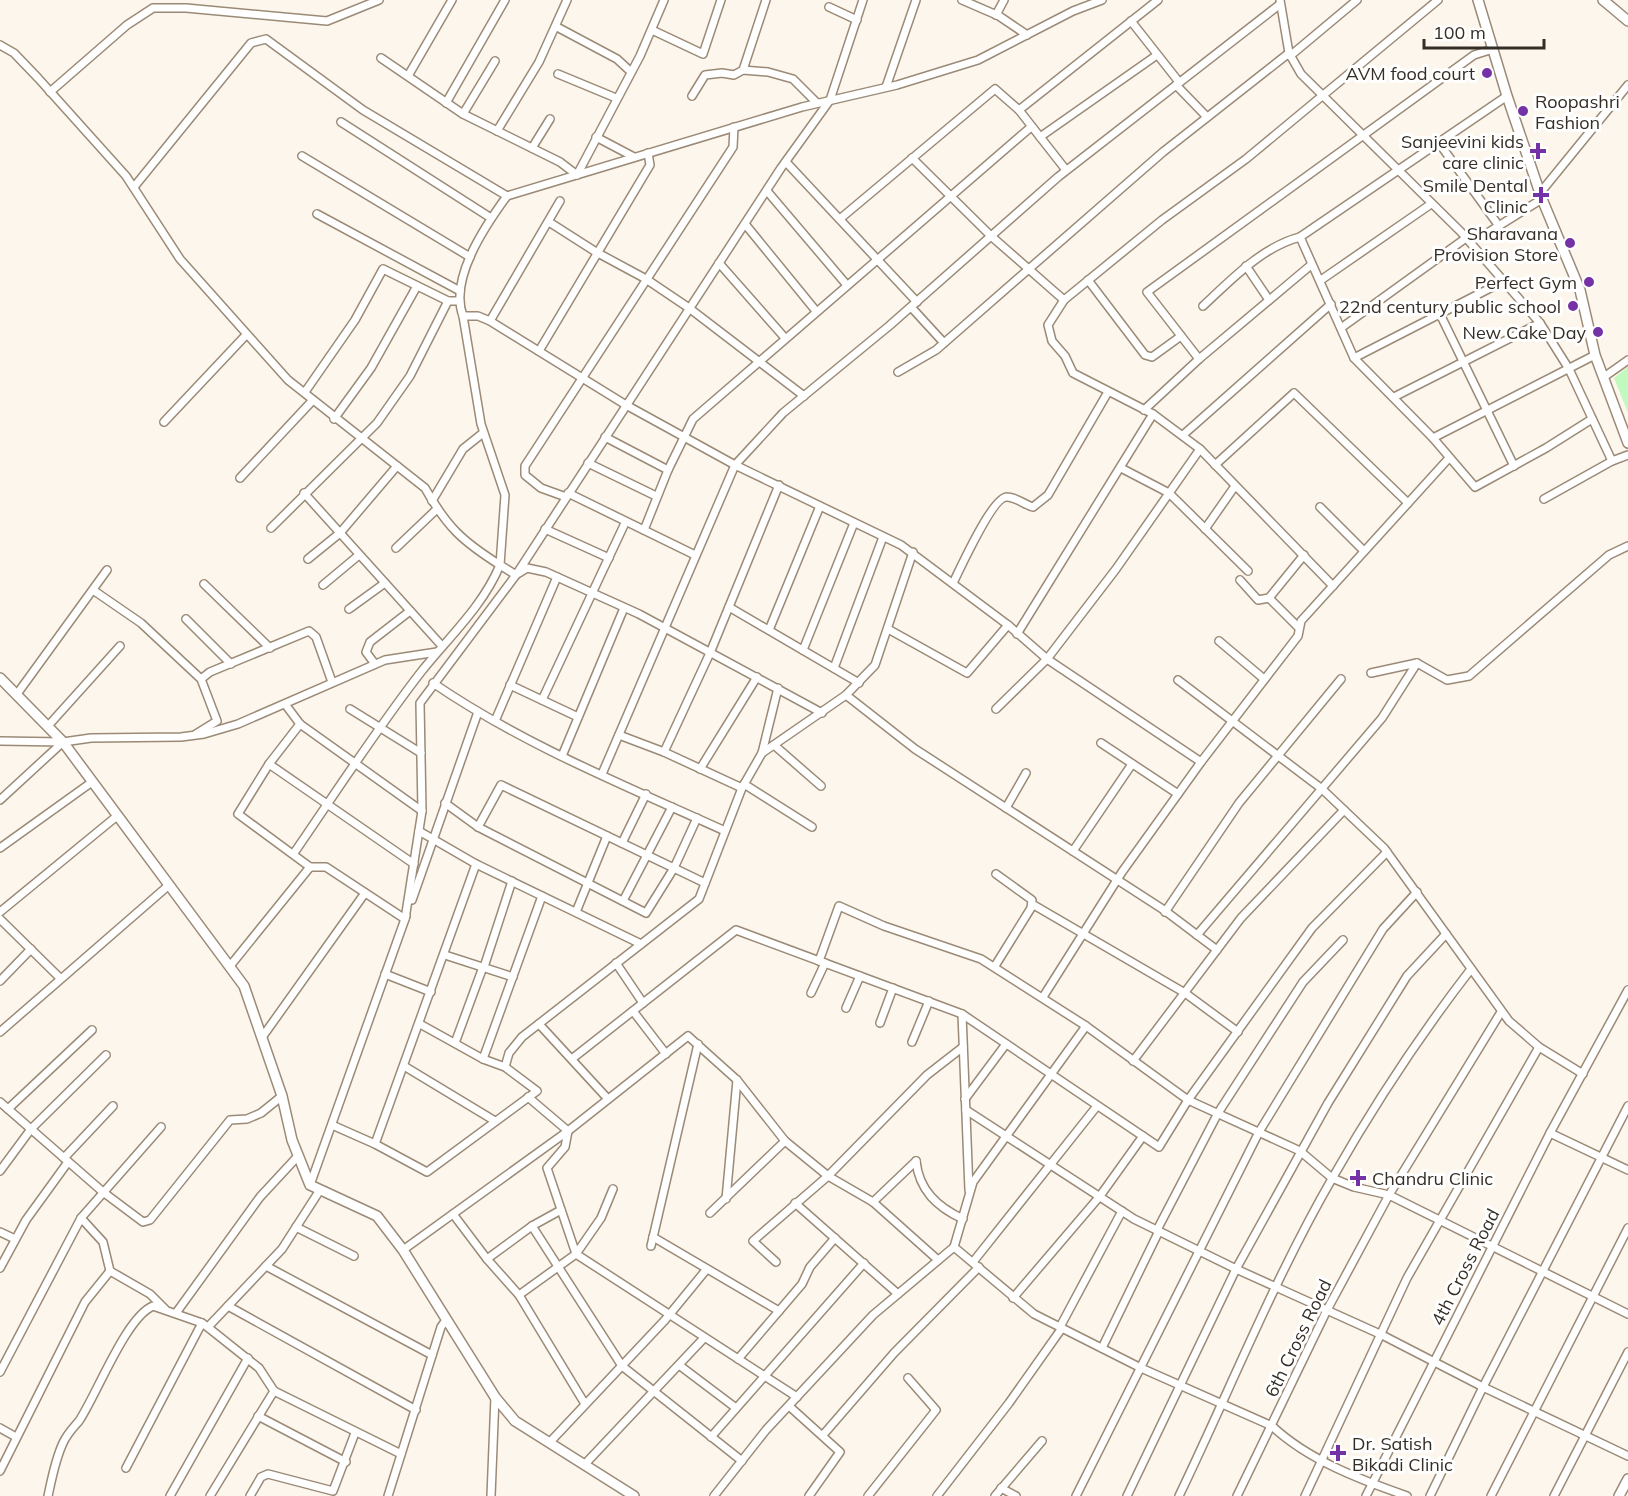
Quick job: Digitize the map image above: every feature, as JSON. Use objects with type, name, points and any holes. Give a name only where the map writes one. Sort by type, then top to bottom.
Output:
[{"type":"street","points":[[50,92],[127,25],[153,8],[186,8],[327,21],[379,0]]},
{"type":"street","points":[[408,76],[452,0]]},
{"type":"street","points":[[446,103],[505,0]]},
{"type":"street","points":[[497,131],[556,27],[567,0]]},
{"type":"street","points":[[577,175],[652,30],[664,0]]},
{"type":"street","points":[[652,30],[703,54],[721,0]]},
{"type":"street","points":[[743,70],[766,0]]},
{"type":"street","points":[[405,919],[422,811],[420,703],[516,575],[766,191],[830,100],[863,0]]},
{"type":"street","points":[[885,87],[916,0]]},
{"type":"street","points":[[962,0],[996,15],[1027,35]]},
{"type":"street","points":[[996,15],[1004,0]]},
{"type":"street","points":[[294,853],[380,728],[439,649],[482,601],[500,565],[504,495],[483,433],[463,316],[458,301],[470,257],[490,218],[507,196],[817,103],[885,87],[978,60],[1073,11],[1102,0]]},
{"type":"street","points":[[1019,110],[1158,0]]},
{"type":"street","points":[[898,372],[944,343],[1207,117],[1357,0]]},
{"type":"street","points":[[1333,586],[1200,449],[1153,414],[1073,373],[1065,356],[1052,341],[1048,325],[1064,300],[1088,280],[1323,96],[1438,0]]},
{"type":"street","points":[[1478,0],[1541,196],[1580,290],[1595,355],[1628,442]]},
{"type":"street","points":[[1603,0],[1628,21]]},
{"type":"street","points":[[602,774],[735,465],[783,413],[914,304],[1066,171],[1279,3],[1290,54],[1301,74],[1466,238],[1540,323],[1569,369],[1612,461]]},
{"type":"street","points":[[829,7],[857,20]]},
{"type":"street","points":[[1131,21],[1207,117]]},
{"type":"street","points":[[556,27],[617,59],[630,71]]},
{"type":"street","points":[[134,187],[251,43],[266,39],[363,110],[507,196]]},
{"type":"street","points":[[0,45],[24,62],[134,187],[180,259],[288,380],[305,392],[334,419],[425,488],[437,509],[464,542],[516,575]]},
{"type":"street","points":[[1199,359],[1147,292],[1474,55],[1493,49]]},
{"type":"street","points":[[1040,137],[1157,55]]},
{"type":"street","points":[[381,58],[463,114],[570,168],[577,175]]},
{"type":"street","points":[[463,114],[495,61]]},
{"type":"street","points":[[692,96],[705,75],[722,73],[734,75],[743,70],[768,72],[793,79],[817,103]]},
{"type":"street","points":[[558,74],[616,98]]},
{"type":"street","points":[[1489,232],[1541,196],[1628,85]]},
{"type":"street","points":[[841,218],[995,89],[1019,110],[1066,171]]},
{"type":"street","points":[[1203,306],[1246,266],[1284,241],[1300,237],[1507,96]]},
{"type":"street","points":[[532,148],[550,119]]},
{"type":"street","points":[[341,122],[490,218]]},
{"type":"street","points":[[644,530],[656,496],[693,419],[1031,126]]},
{"type":"street","points":[[695,555],[567,495],[541,488],[525,475],[523,470],[733,147],[734,127]]},
{"type":"street","points":[[596,137],[634,158]]},
{"type":"street","points":[[1439,143],[1499,226]]},
{"type":"street","points":[[539,351],[650,165],[648,153]]},
{"type":"street","points":[[302,156],[470,257]]},
{"type":"street","points":[[912,158],[991,236],[1064,300]]},
{"type":"street","points":[[786,162],[877,258],[944,343]]},
{"type":"street","points":[[766,191],[846,284]]},
{"type":"street","points":[[490,321],[560,201]]},
{"type":"street","points":[[1321,280],[1431,204]]},
{"type":"street","points":[[317,214],[460,291]]},
{"type":"street","points":[[549,222],[596,252],[646,279],[689,308],[760,360],[804,396]]},
{"type":"street","points":[[745,224],[816,311]]},
{"type":"street","points":[[1300,237],[1354,358],[1433,438],[1474,487],[1592,419]]},
{"type":"street","points":[[1341,328],[1466,238]]},
{"type":"street","points":[[719,263],[785,338]]},
{"type":"street","points":[[1144,410],[1199,359],[1311,265]]},
{"type":"street","points":[[1246,266],[1269,300]]},
{"type":"street","points":[[305,392],[355,320],[383,269],[448,301],[458,301]]},
{"type":"street","points":[[1088,280],[1144,355],[1152,357],[1181,336]]},
{"type":"street","points":[[1354,358],[1504,281]]},
{"type":"street","points":[[334,419],[371,368],[417,286]]},
{"type":"street","points":[[271,528],[304,493],[362,440],[400,391],[448,301]]},
{"type":"street","points":[[1182,435],[1331,304]]},
{"type":"street","points":[[1440,314],[1514,466]]},
{"type":"street","points":[[463,316],[478,316],[490,321],[626,405],[735,465],[913,552],[1008,625],[1047,659],[1201,762]]},
{"type":"street","points":[[1394,397],[1540,323]]},
{"type":"street","points":[[164,422],[246,335]]},
{"type":"street","points":[[1433,438],[1595,355]]},
{"type":"street","points":[[1604,377],[1628,360]]},
{"type":"street","points":[[953,583],[991,510],[1002,498],[1007,497],[1033,507],[1048,495],[1108,392]]},
{"type":"street","points":[[1215,465],[1294,393],[1408,503]]},
{"type":"street","points":[[240,478],[313,400]]},
{"type":"street","points":[[1017,634],[1153,414]]},
{"type":"street","points":[[432,501],[463,449],[483,433]]},
{"type":"street","points":[[605,437],[668,470]]},
{"type":"street","points":[[996,709],[1047,659],[1116,569],[1200,449]]},
{"type":"street","points":[[1544,499],[1612,461],[1628,455]]},
{"type":"street","points":[[1043,997],[1117,879],[1201,762],[1298,636],[1301,621],[1449,458]]},
{"type":"street","points":[[588,463],[656,496]]},
{"type":"street","points":[[308,559],[339,533],[397,466]]},
{"type":"street","points":[[1121,468],[1168,493],[1248,571]]},
{"type":"street","points":[[664,752],[710,653],[779,485]]},
{"type":"street","points":[[1205,529],[1234,486]]},
{"type":"street","points":[[304,493],[410,611],[439,649]]},
{"type":"street","points":[[769,630],[820,506]]},
{"type":"street","points":[[1320,507],[1364,551]]},
{"type":"street","points":[[396,548],[437,509]]},
{"type":"street","points":[[542,700],[625,523]]},
{"type":"street","points":[[802,650],[854,523]]},
{"type":"street","points":[[544,529],[609,558]]},
{"type":"street","points":[[834,668],[883,537]]},
{"type":"street","points":[[1371,673],[1417,663],[1447,680],[1469,676],[1609,555],[1628,546]]},
{"type":"street","points":[[762,753],[846,695],[875,665],[913,552]]},
{"type":"street","points":[[323,585],[359,555]]},
{"type":"street","points":[[1240,580],[1258,600],[1269,598],[1304,555]]},
{"type":"street","points":[[516,575],[526,568],[557,577],[591,592],[822,713]]},
{"type":"street","points":[[17,694],[107,570]]},
{"type":"street","points":[[495,721],[557,577]]},
{"type":"street","points":[[350,609],[385,583]]},
{"type":"street","points":[[204,584],[270,648]]},
{"type":"street","points":[[93,590],[141,623],[201,679],[217,721],[194,735]]},
{"type":"street","points":[[1269,598],[1299,628]]},
{"type":"street","points":[[729,607],[859,683]]},
{"type":"street","points":[[562,756],[624,608]]},
{"type":"street","points":[[375,664],[366,652],[370,642],[410,611]]},
{"type":"street","points":[[186,619],[231,664]]},
{"type":"street","points":[[888,629],[967,673],[1008,625]]},
{"type":"street","points":[[201,679],[309,631],[316,637],[332,682]]},
{"type":"street","points":[[1219,641],[1264,679]]},
{"type":"street","points":[[48,726],[120,646]]},
{"type":"street","points":[[0,741],[63,742],[91,738],[194,735],[226,728],[375,664],[395,657],[439,649]]},
{"type":"street","points":[[1197,935],[1382,718],[1417,663]]},
{"type":"street","points":[[700,769],[757,677]]},
{"type":"street","points":[[0,678],[63,742],[244,986],[263,1036],[298,1156],[310,1185],[377,1216],[404,1250],[495,1397],[515,1421],[634,1496]]},
{"type":"street","points":[[1178,680],[1322,789],[1344,810],[1387,852],[1501,1012],[1539,1047],[1582,1074]]},
{"type":"street","points":[[1166,912],[1239,803],[1341,680]]},
{"type":"street","points":[[433,683],[478,712],[562,756],[725,831]]},
{"type":"street","points":[[510,685],[578,717]]},
{"type":"street","points":[[505,1067],[509,1053],[522,1037],[699,899],[743,786],[762,753],[778,688]]},
{"type":"street","points":[[846,695],[915,749],[1117,879],[1217,950]]},
{"type":"street","points":[[285,704],[300,724],[422,811]]},
{"type":"street","points":[[350,709],[421,753]]},
{"type":"street","points":[[310,1185],[478,712]]},
{"type":"street","points":[[300,724],[269,764],[238,813],[310,867],[326,867],[405,919]]},
{"type":"street","points":[[619,735],[743,786],[812,826]]},
{"type":"street","points":[[0,800],[63,742]]},
{"type":"street","points":[[1101,743],[1178,794]]},
{"type":"street","points":[[774,745],[821,786]]},
{"type":"street","points":[[269,764],[414,864]]},
{"type":"street","points":[[1073,851],[1132,764]]},
{"type":"street","points":[[1006,808],[1026,773]]},
{"type":"street","points":[[0,848],[92,782]]},
{"type":"street","points":[[478,827],[501,785],[705,883]]},
{"type":"street","points":[[622,843],[646,795]]},
{"type":"street","points":[[445,803],[478,827],[646,913],[674,868],[697,818]]},
{"type":"street","points":[[623,901],[672,807]]},
{"type":"street","points":[[1134,1061],[1241,918],[1344,810]]},
{"type":"street","points":[[0,912],[117,816]]},
{"type":"street","points":[[419,831],[476,864],[641,944]]},
{"type":"street","points":[[576,912],[608,836]]},
{"type":"street","points":[[573,1058],[736,930],[962,1014],[1159,1147],[1188,1100],[1312,928],[1387,852]]},
{"type":"street","points":[[375,1144],[476,864]]},
{"type":"street","points":[[230,966],[310,867]]},
{"type":"street","points":[[995,966],[1032,904],[1030,896],[996,874]]},
{"type":"street","points":[[455,1043],[512,881]]},
{"type":"street","points":[[0,1032],[169,885]]},
{"type":"street","points":[[1076,1496],[1258,1132],[1383,929],[1417,892]]},
{"type":"street","points":[[263,1036],[365,893]]},
{"type":"street","points":[[483,1059],[542,896]]},
{"type":"street","points":[[1032,904],[1084,932],[1185,993],[1238,1032]]},
{"type":"street","points":[[811,993],[839,906],[995,966],[1086,1026],[1188,1100],[1300,1151],[1332,1178],[1354,1187],[1389,1196],[1492,1249],[1628,1314]]},
{"type":"street","points":[[0,919],[60,978]]},
{"type":"street","points":[[1127,1496],[1182,1386],[1236,1269],[1300,1151],[1407,976],[1446,934]]},
{"type":"street","points":[[1102,1348],[1158,1230],[1218,1113],[1303,982],[1343,940]]},
{"type":"street","points":[[0,981],[31,949]]},
{"type":"street","points":[[445,955],[513,977]]},
{"type":"street","points":[[616,963],[643,1003]]},
{"type":"street","points":[[1179,1496],[1277,1288],[1332,1178],[1421,1034],[1471,969]]},
{"type":"street","points":[[385,974],[431,992]]},
{"type":"street","points":[[846,1008],[860,976]]},
{"type":"street","points":[[880,1023],[893,988]]},
{"type":"street","name":"4th Cross Road","points":[[1366,1496],[1550,1133],[1628,990]]},
{"type":"street","points":[[912,1042],[929,1001]]},
{"type":"street","points":[[633,1011],[666,1054]]},
{"type":"street","name":"6th Cross Road","points":[[1237,1496],[1328,1311],[1389,1196],[1501,1012]]},
{"type":"street","points":[[962,1014],[969,1195]]},
{"type":"street","points":[[332,1125],[375,1144],[427,1172],[537,1091],[505,1067],[483,1059],[420,1024]]},
{"type":"street","points":[[538,1024],[573,1058],[608,1099]]},
{"type":"street","points":[[714,1496],[789,1406],[873,1315],[954,1247],[973,1182],[1086,1026]]},
{"type":"street","points":[[8,1109],[92,1030]]},
{"type":"street","points":[[404,1250],[568,1131],[688,1036],[736,1080],[785,1141],[828,1176],[873,1203],[938,1260]]},
{"type":"street","points":[[651,1246],[698,1044]]},
{"type":"street","points":[[965,1099],[1006,1044]]},
{"type":"street","points":[[776,1262],[753,1241],[828,1176],[927,1075],[963,1047]]},
{"type":"street","points":[[1305,1496],[1407,1278],[1539,1047]]},
{"type":"street","points":[[0,1171],[31,1129],[106,1055]]},
{"type":"street","points":[[404,1066],[495,1121]]},
{"type":"street","points":[[726,1199],[736,1080]]},
{"type":"street","points":[[0,1102],[123,1209],[146,1222],[230,1120],[247,1119],[261,1113],[282,1096]]},
{"type":"street","points":[[528,1097],[568,1131]]},
{"type":"street","points":[[0,1268],[15,1239],[65,1160],[113,1106]]},
{"type":"street","points":[[823,1436],[894,1353],[976,1264],[1097,1106]]},
{"type":"street","points":[[1430,1496],[1483,1387],[1628,1106]]},
{"type":"street","points":[[966,1110],[1122,1211],[1158,1230],[1236,1269],[1434,1360],[1483,1387],[1628,1456]]},
{"type":"street","points":[[0,1372],[81,1218],[160,1127]]},
{"type":"street","points":[[568,1131],[565,1147],[547,1168],[576,1254],[797,1397]]},
{"type":"street","points":[[1550,1133],[1628,1170]]},
{"type":"street","points":[[1013,1298],[1100,1196],[1143,1136]]},
{"type":"street","points":[[710,1213],[785,1141]]},
{"type":"street","points":[[176,1313],[260,1197],[298,1156]]},
{"type":"street","points":[[873,1203],[916,1161],[917,1175],[923,1189],[944,1210],[963,1219]]},
{"type":"street","points":[[519,1295],[576,1254],[600,1218],[613,1189]]},
{"type":"street","points":[[126,1468],[205,1325],[228,1306],[282,1249],[320,1190]]},
{"type":"street","points":[[795,1203],[898,1294]]},
{"type":"street","points":[[487,1259],[532,1226],[561,1210]]},
{"type":"street","points":[[937,1496],[1009,1403],[1061,1328],[1122,1211]]},
{"type":"street","points":[[453,1214],[487,1259],[519,1295],[585,1404]]},
{"type":"street","points":[[81,1218],[103,1242],[110,1271],[150,1294],[165,1309]]},
{"type":"street","points":[[532,1226],[622,1366],[742,1461]]},
{"type":"street","points":[[296,1227],[354,1256]]},
{"type":"street","points":[[1491,1496],[1628,1228]]},
{"type":"street","points":[[0,1232],[15,1239]]},
{"type":"street","points":[[653,1237],[779,1311]]},
{"type":"street","points":[[738,1359],[802,1284],[810,1267],[835,1238]]},
{"type":"street","points":[[954,1247],[1013,1298],[1061,1328],[1141,1368],[1272,1426],[1291,1443],[1372,1484],[1407,1496]]},
{"type":"street","points":[[711,1437],[864,1263]]},
{"type":"street","points":[[266,1266],[432,1355]]},
{"type":"street","points":[[550,1442],[669,1316],[706,1270]]},
{"type":"street","points":[[0,1471],[85,1302],[110,1271]]},
{"type":"street","points":[[48,1496],[54,1466],[65,1439],[79,1421],[129,1330],[146,1309],[153,1306],[205,1325],[259,1368],[274,1391],[401,1454]]},
{"type":"street","points":[[228,1306],[416,1410]]},
{"type":"street","points":[[388,1496],[441,1327],[446,1320]]},
{"type":"street","points":[[585,1464],[704,1338]]},
{"type":"street","points":[[1554,1496],[1628,1352]]},
{"type":"street","points":[[170,1496],[248,1358]]},
{"type":"street","points":[[679,1365],[736,1408]]},
{"type":"street","points":[[868,1496],[936,1410],[908,1378]]},
{"type":"street","points":[[210,1496],[274,1391]]},
{"type":"street","points":[[490,1496],[495,1397]]},
{"type":"street","points":[[789,1406],[840,1452],[809,1496]]},
{"type":"street","points":[[258,1416],[346,1462]]},
{"type":"street","points":[[0,1428],[16,1437]]},
{"type":"street","points":[[250,1496],[261,1477],[268,1474],[333,1491],[346,1462],[355,1433]]},
{"type":"street","points":[[994,1496],[1042,1441]]},
{"type":"street","points":[[1619,1496],[1628,1479]]},
{"type":"street","points":[[1001,1488],[1016,1496]]},
{"type":"green space","points":[[1628,367],[1628,413],[1614,378]]},
{"type":"place","name":"AVM food court","points":[[1487,73]]},
{"type":"place","name":"Roopashri Fashion","points":[[1523,111]]},
{"type":"place","name":"Sanjeevini kids care clinic","points":[[1538,151]]},
{"type":"place","name":"Smile Dental Clinic","points":[[1541,195]]},
{"type":"place","name":"Sharavana Provision Store","points":[[1570,243]]},
{"type":"place","name":"Perfect Gym","points":[[1589,282]]},
{"type":"place","name":"22nd century public school","points":[[1573,306]]},
{"type":"place","name":"New Cake Day","points":[[1598,332]]},
{"type":"place","name":"Chandru Clinic","points":[[1358,1178]]},
{"type":"place","name":"Dr. Satish Bikadi Clinic","points":[[1338,1453]]}]
